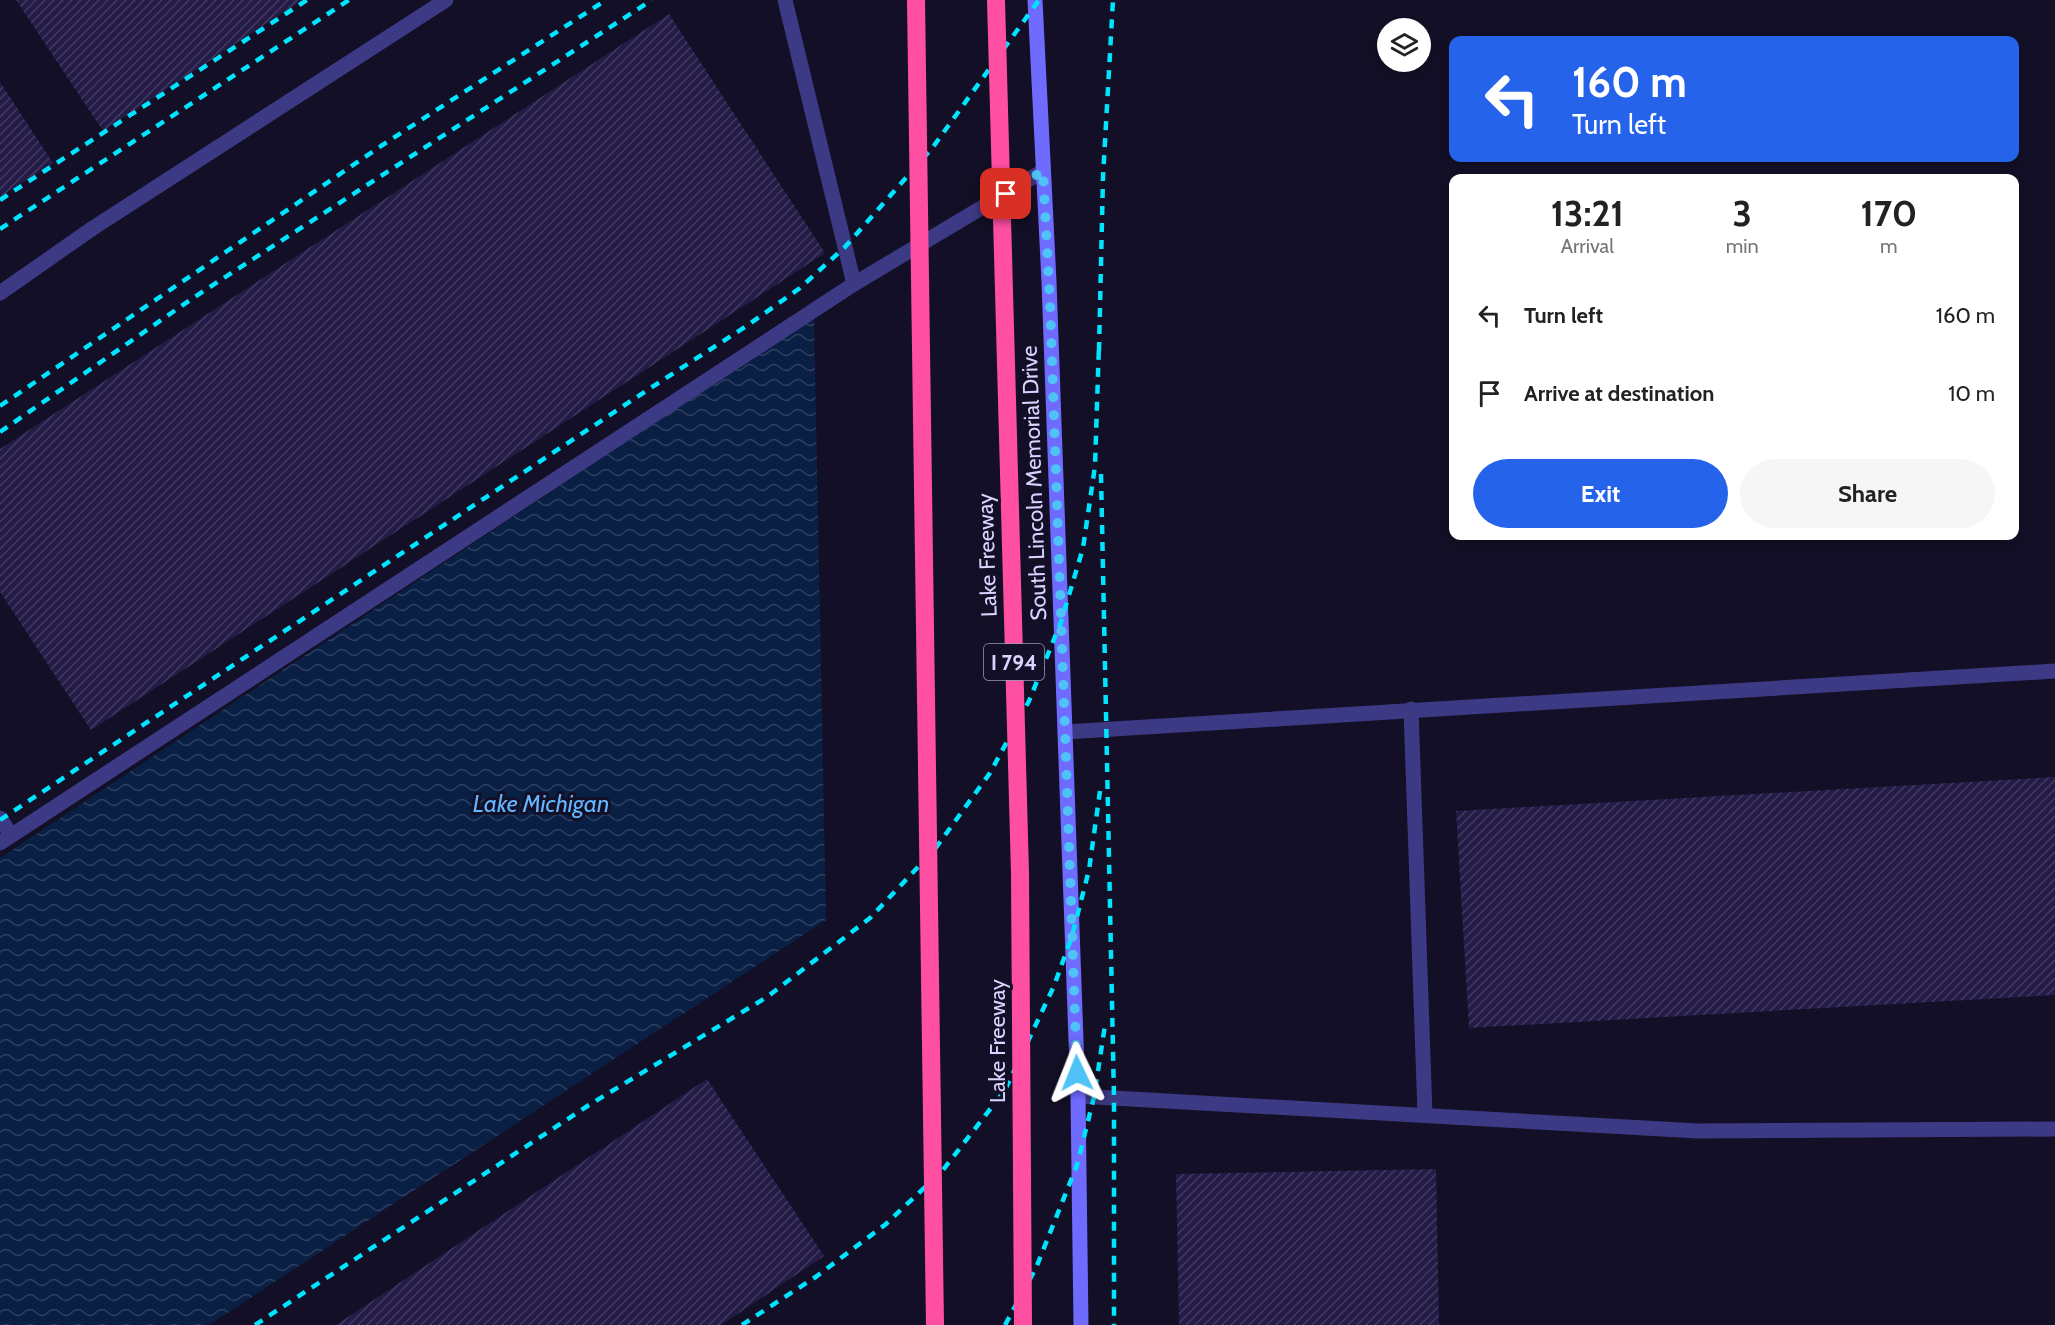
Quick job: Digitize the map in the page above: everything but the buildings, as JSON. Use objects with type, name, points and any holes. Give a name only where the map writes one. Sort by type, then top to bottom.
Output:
[{"type":"highway","points":[[916,0],[935,1325]]},
{"type":"highway","name":"Lake Freeway","points":[[996,0],[1020,873],[1023,1325]]},
{"type":"street","name":"South Lincoln Memorial Drive","points":[[1035,0],[1078,1096],[1081,1325]]},
{"type":"lane","points":[[0,292],[103,221],[446,0]]},
{"type":"lane","points":[[785,0],[854,284]]},
{"type":"lane","points":[[0,818],[6,839],[854,284],[1043,171]]},
{"type":"lane","points":[[1065,732],[2055,671]]},
{"type":"lane","points":[[1411,709],[1425,1115]]},
{"type":"lane","points":[[1078,1096],[1698,1131],[2055,1129]]},
{"type":"water","name":"Lake Michigan","points":[[814,317],[826,920],[209,1325],[0,1325],[0,858]]},
{"type":"railway","points":[[0,200],[307,0]]},
{"type":"railway","points":[[0,229],[349,0]]},
{"type":"railway","points":[[0,406],[381,146],[606,0]]},
{"type":"railway","points":[[0,432],[193,298],[652,0]]},
{"type":"railway","points":[[0,820],[748,325],[800,288],[845,247],[933,147],[1039,0]]},
{"type":"railway","points":[[1099,351],[1103,177],[1113,0]]},
{"type":"railway","points":[[255,1325],[589,1105],[767,997],[870,918],[935,849],[990,773],[1029,701],[1061,622],[1083,548],[1095,466],[1099,344]]},
{"type":"railway","points":[[1101,474],[1114,1098],[1114,1325]]},
{"type":"railway","points":[[742,1325],[817,1276],[886,1224],[943,1170],[1005,1090],[1054,986],[1072,936],[1089,870],[1100,791]]},
{"type":"railway","points":[[1005,1325],[1036,1268],[1077,1165],[1094,1097],[1105,1025]]},
{"type":"route","points":[[1006,194],[1043,171],[1050,304],[1077,1073]]}]
